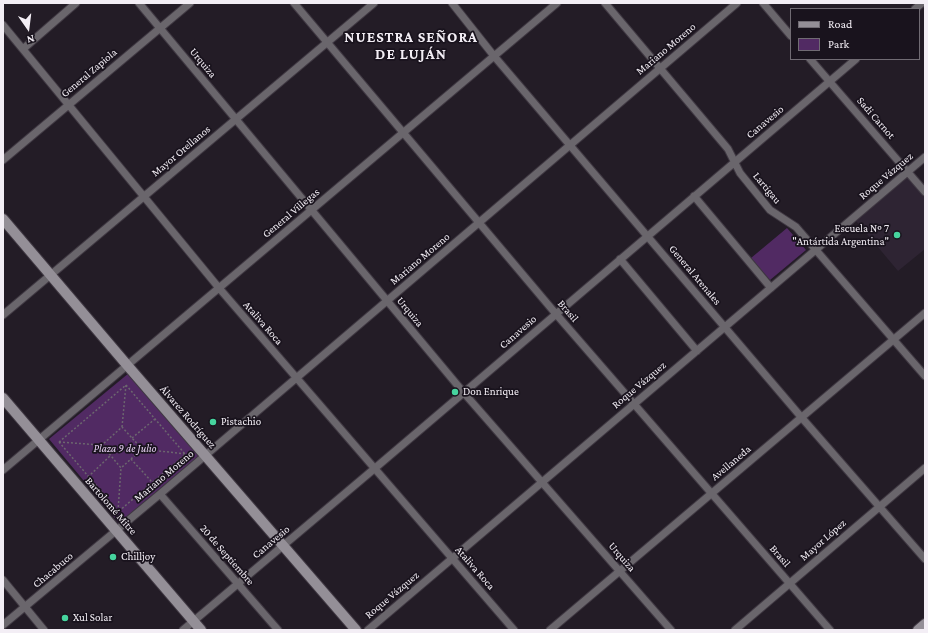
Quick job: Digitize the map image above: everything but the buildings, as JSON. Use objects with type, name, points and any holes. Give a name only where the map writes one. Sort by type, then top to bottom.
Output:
[{"type":"main road","name":"Álvarez Rodríguez","points":[[3,219],[356,630]]},
{"type":"main road","name":"Bartolomé Mitre","points":[[3,398],[201,630]]},
{"type":"main road","points":[[918,630],[925,624]]},
{"type":"street","points":[[22,49],[76,3]]},
{"type":"street","name":"Urquiza","points":[[139,3],[464,393],[671,630]]},
{"type":"street","name":"General Zapiola","points":[[3,160],[190,3]]},
{"type":"street","name":"Brasil","points":[[294,3],[556,314],[830,630]]},
{"type":"street","name":"Mayor Orellanos","points":[[3,315],[374,3]]},
{"type":"street","name":"General Arenales","points":[[452,3],[494,56],[925,560]]},
{"type":"street","name":"General Villegas","points":[[3,470],[557,3]]},
{"type":"street","name":"Lartigau","points":[[606,3],[728,149],[740,173],[770,210],[793,224],[925,376]]},
{"type":"street","name":"Mariano Moreno","points":[[116,531],[737,3]]},
{"type":"street","points":[[763,3],[790,35]]},
{"type":"street","name":"Ataliva Roca","points":[[3,25],[219,288],[514,630]]},
{"type":"street","name":"Sadi Carnot","points":[[811,60],[925,192]]},
{"type":"street","name":"Canavesio","points":[[183,630],[855,60]]},
{"type":"street","name":"Roque Vázquez","points":[[368,630],[925,157]]},
{"type":"street","points":[[694,196],[771,288]]},
{"type":"street","points":[[620,260],[697,351]]},
{"type":"street","name":"Avellaneda","points":[[550,630],[925,313]]},
{"type":"street","name":"Mayor López","points":[[735,630],[925,468]]},
{"type":"street","name":"20 de Septiembre","points":[[160,494],[278,630]]},
{"type":"street","name":"Chacabuco","points":[[3,625],[116,531]]},
{"type":"street","points":[[3,580],[44,630]]},
{"type":"path","points":[[126,385],[186,454]]},
{"type":"path","points":[[59,442],[102,445],[122,427],[126,385]]},
{"type":"path","points":[[59,442],[126,385]]},
{"type":"path","points":[[132,438],[155,419]]},
{"type":"path","points":[[122,427],[142,449],[186,454]]},
{"type":"path","points":[[59,442],[118,511]]},
{"type":"path","points":[[102,445],[121,468],[118,511]]},
{"type":"path","points":[[121,468],[142,449]]},
{"type":"path","points":[[118,511],[186,454]]},
{"type":"path","points":[[88,477],[111,456]]},
{"type":"path","points":[[131,459],[152,482]]},
{"type":"shaded area","name":"Escuela Nº 7 \"Antártida Argentina\"","points":[[907,176],[925,196],[925,249],[898,271],[856,221]]},
{"type":"green space","points":[[787,228],[806,250],[770,280],[751,258]]},
{"type":"green space","name":"Plaza 9 de Julio","points":[[129,373],[200,455],[119,523],[49,439]]},
{"type":"place","name":"Escuela Nº 7 \"Antártida Argentina\"","points":[[897,235]]},
{"type":"place","name":"Don Enrique","points":[[455,392]]},
{"type":"place","name":"Pistachio","points":[[213,422]]},
{"type":"place","name":"Chilljoy","points":[[113,557]]},
{"type":"place","name":"Xul Solar","points":[[65,618]]},
{"type":"district","name":"NUESTRA SEÑORA DE LUJÁN","points":[[411,46]]}]
